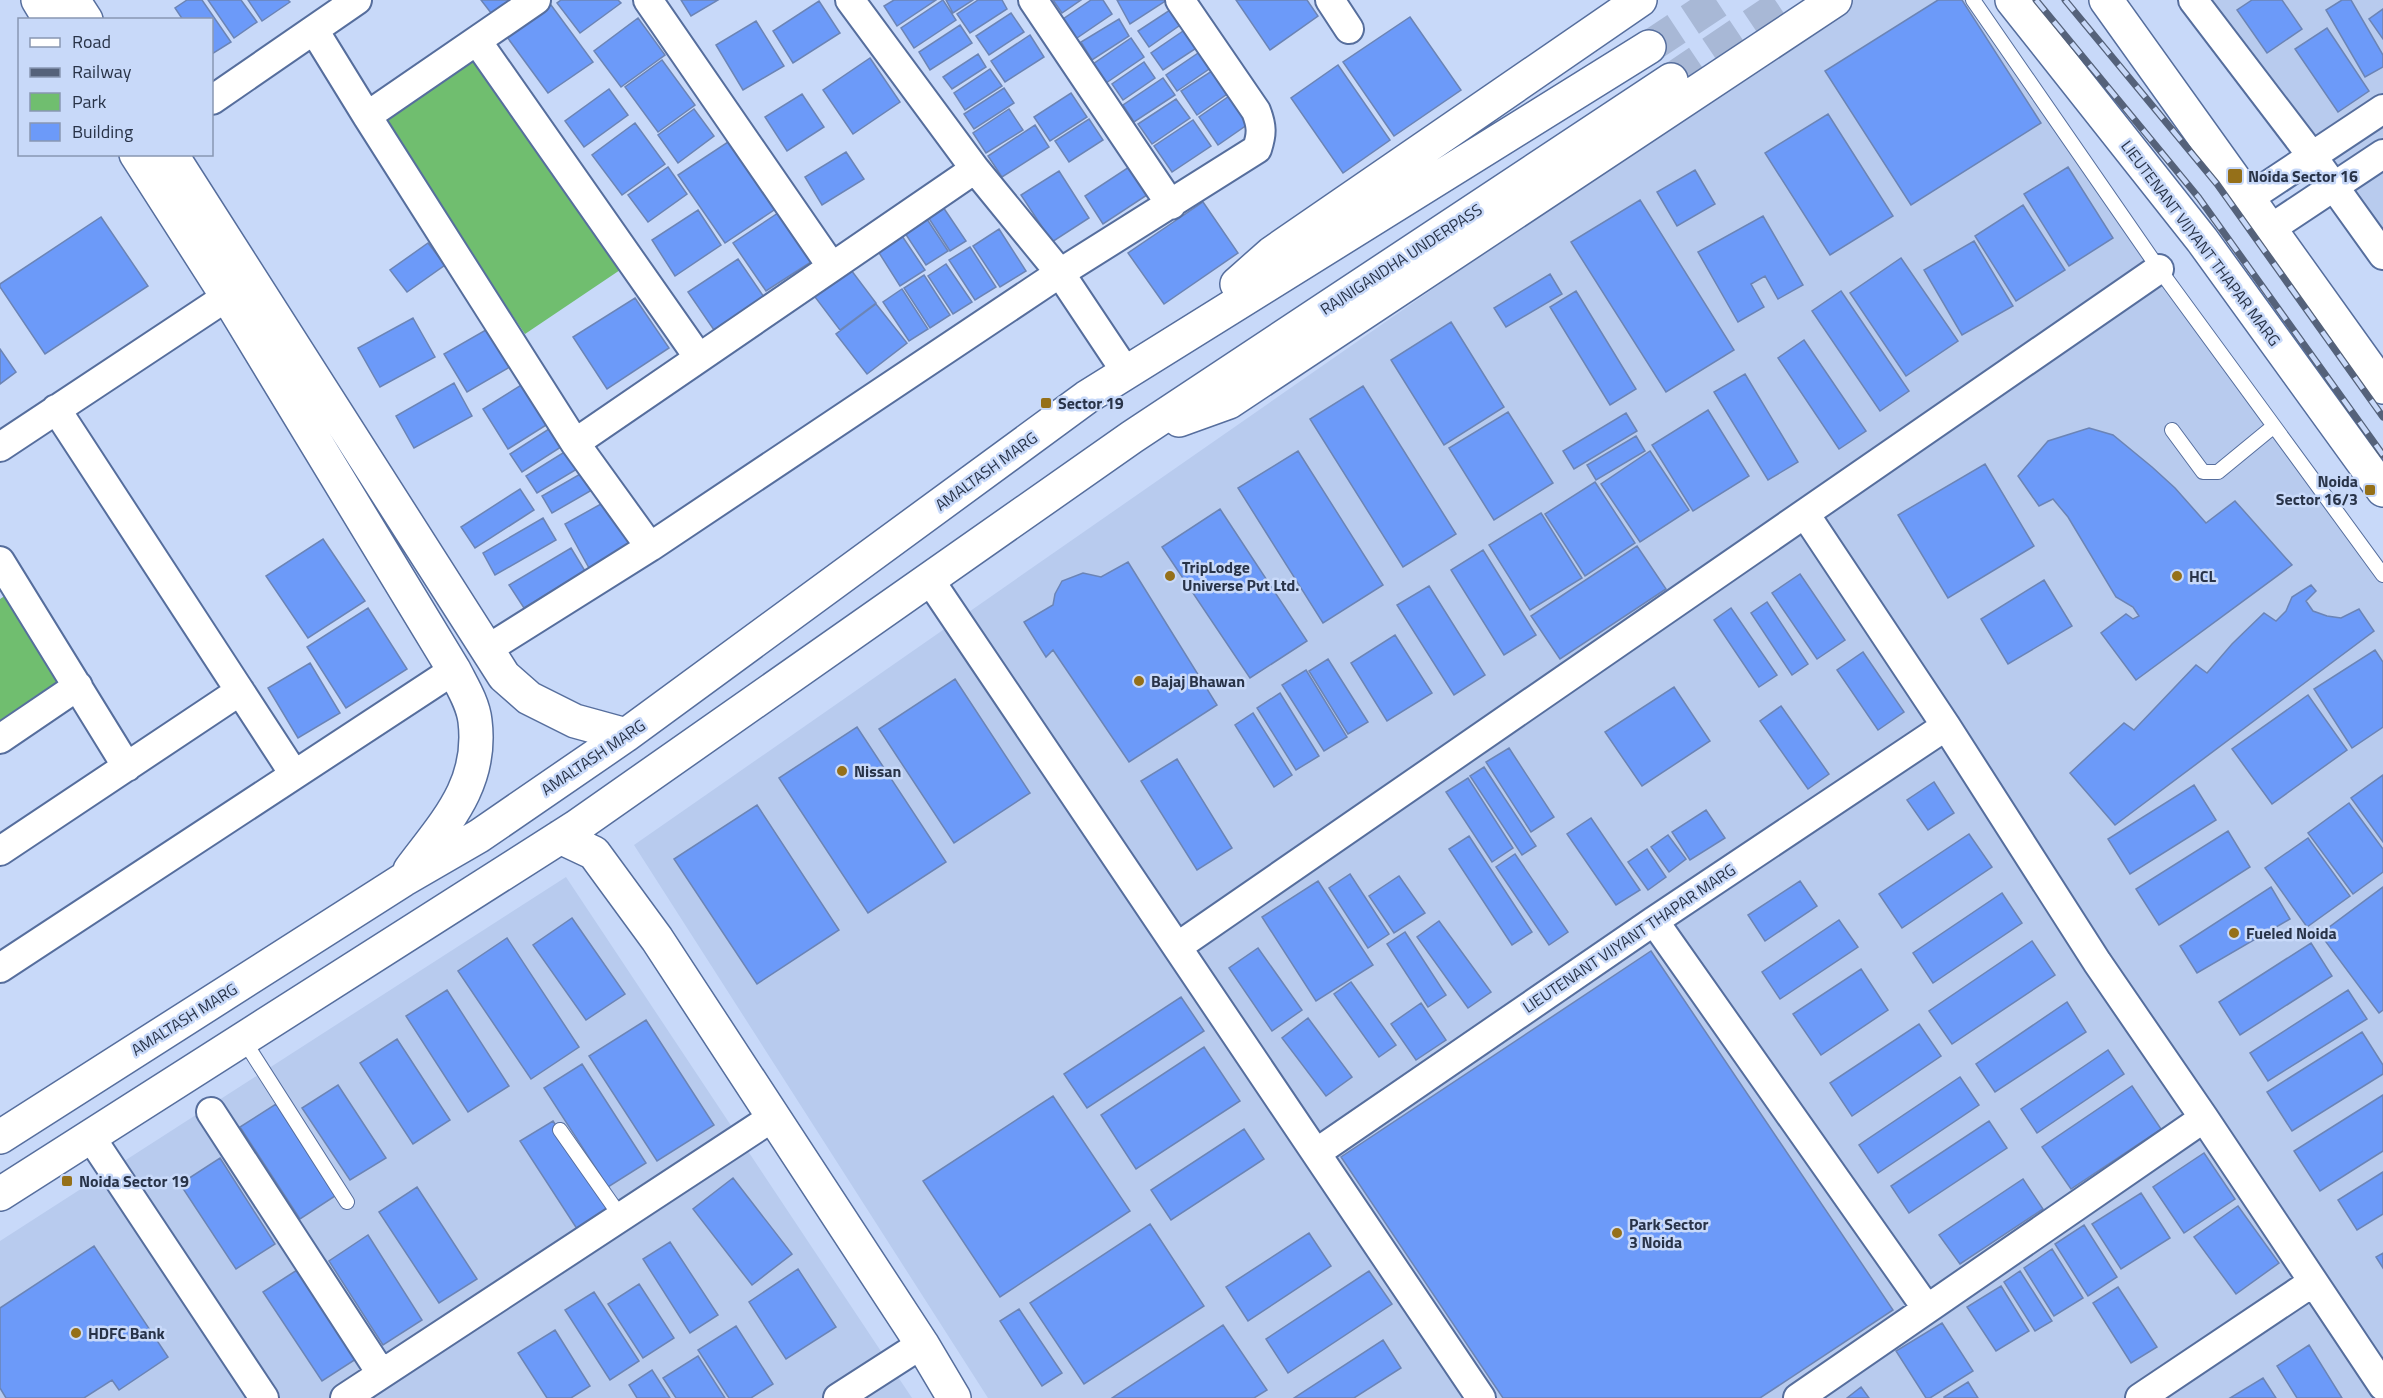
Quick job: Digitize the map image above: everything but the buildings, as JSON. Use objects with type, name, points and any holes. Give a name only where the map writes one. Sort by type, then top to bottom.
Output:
[{"type":"main road","points":[[74,0],[85,18]]},
{"type":"main road","points":[[1165,347],[1272,253],[1640,0]]},
{"type":"main road","points":[[0,1194],[593,815],[1132,437],[1229,402],[1834,0]]},
{"type":"main road","name":"LIEUTENANT VIJYANT THAPAR MARG","points":[[2012,0],[2202,240],[2383,490]]},
{"type":"main road","points":[[2106,0],[2383,387]]},
{"type":"main road","points":[[1165,347],[1650,47]]},
{"type":"main road","name":"RAJNIGANDHA UNDERPASS","points":[[1132,437],[1671,80]]},
{"type":"main road","points":[[138,156],[239,288],[504,676],[529,698],[575,721],[626,735]]},
{"type":"main road","points":[[172,156],[239,288],[470,701],[475,721],[475,752],[470,778],[463,797],[403,880]]},
{"type":"main road","name":"AMALTASH MARG","points":[[0,1137],[403,880],[479,836],[626,735],[1087,397],[1165,347]]},
{"type":"main road","points":[[593,815],[594,853]]},
{"type":"main road","points":[[560,837],[594,853],[657,939],[922,1344],[954,1398]]},
{"type":"street","points":[[213,99],[357,0]]},
{"type":"street","points":[[367,116],[536,0]]},
{"type":"street","points":[[648,0],[831,267]]},
{"type":"street","points":[[850,0],[975,170],[1060,273],[1126,372]]},
{"type":"street","points":[[1033,0],[1171,205]]},
{"type":"street","points":[[486,650],[650,547],[1060,273],[1257,149],[1262,136],[1261,123],[1256,111],[1180,0]]},
{"type":"street","points":[[1330,0],[1349,29]]},
{"type":"street","points":[[2193,0],[2312,156],[2383,255]]},
{"type":"street","points":[[314,30],[575,443],[650,547]]},
{"type":"street","points":[[477,40],[699,358]]},
{"type":"street","points":[[2249,198],[2383,110]]},
{"type":"street","points":[[2271,229],[2383,154]]},
{"type":"street","points":[[575,443],[975,170]]},
{"type":"street","points":[[1177,947],[2159,269]]},
{"type":"street","points":[[0,447],[239,288]]},
{"type":"street","points":[[56,409],[294,774]]},
{"type":"street","points":[[1805,514],[1946,726],[2097,962],[2383,1386]]},
{"type":"street","points":[[0,561],[8,594],[78,686],[127,767]]},
{"type":"street","points":[[929,579],[1480,1398]]},
{"type":"street","points":[[0,968],[454,670]]},
{"type":"street","points":[[0,740],[78,686]]},
{"type":"street","points":[[0,851],[240,692]]},
{"type":"street","name":"LIEUTENANT VIJYANT THAPAR MARG","points":[[1316,1153],[1654,921],[1946,726]]},
{"type":"street","points":[[1654,921],[1927,1309]]},
{"type":"street","points":[[211,1112],[381,1373]]},
{"type":"street","points":[[345,1398],[773,1117]]},
{"type":"street","points":[[1798,1398],[2204,1118]]},
{"type":"street","points":[[90,1136],[264,1398]]},
{"type":"street","points":[[2140,1398],[2313,1281]]},
{"type":"street","points":[[837,1398],[922,1344]]},
{"type":"lane","points":[[1973,0],[2159,269],[2383,575]]},
{"type":"lane","points":[[2172,430],[2203,472],[2218,472],[2274,426]]},
{"type":"lane","points":[[243,1039],[347,1202]]},
{"type":"lane","points":[[560,1130],[621,1217]]},
{"type":"shaded area","points":[[1848,0],[1969,0],[2383,582],[2383,1398],[988,1398],[634,845]]},
{"type":"shaded area","points":[[2183,0],[2383,0],[2383,272]]},
{"type":"shaded area","points":[[566,877],[912,1398],[0,1398],[0,1241]]},
{"type":"green space","points":[[479,56],[623,268],[525,334],[381,122]]},
{"type":"green space","points":[[17,588],[78,686],[0,739],[0,599]]},
{"type":"tunnel","points":[[1649,47],[1720,0]]},
{"type":"tunnel","points":[[1671,80],[1789,0]]},
{"type":"railway","points":[[2036,0],[2199,198],[2383,455]]},
{"type":"railway","points":[[2065,0],[2217,184],[2383,417]]},
{"type":"place","name":"Noida Sector 16","points":[[2235,176]]},
{"type":"place","name":"Sector 19","points":[[1046,403]]},
{"type":"place","name":"Noida Sector 16/3","points":[[2370,490]]},
{"type":"place","name":"TripLodge Universe Pvt Ltd.","points":[[1170,576]]},
{"type":"place","name":"HCL","points":[[2177,576]]},
{"type":"place","name":"Bajaj Bhawan","points":[[1139,681]]},
{"type":"place","name":"Nissan","points":[[842,771]]},
{"type":"place","name":"Fueled Noida","points":[[2234,933]]},
{"type":"place","name":"Noida Sector 19","points":[[67,1181]]},
{"type":"place","name":"Park Sector 3 Noida","points":[[1617,1233]]},
{"type":"place","name":"HDFC Bank","points":[[76,1333]]}]
